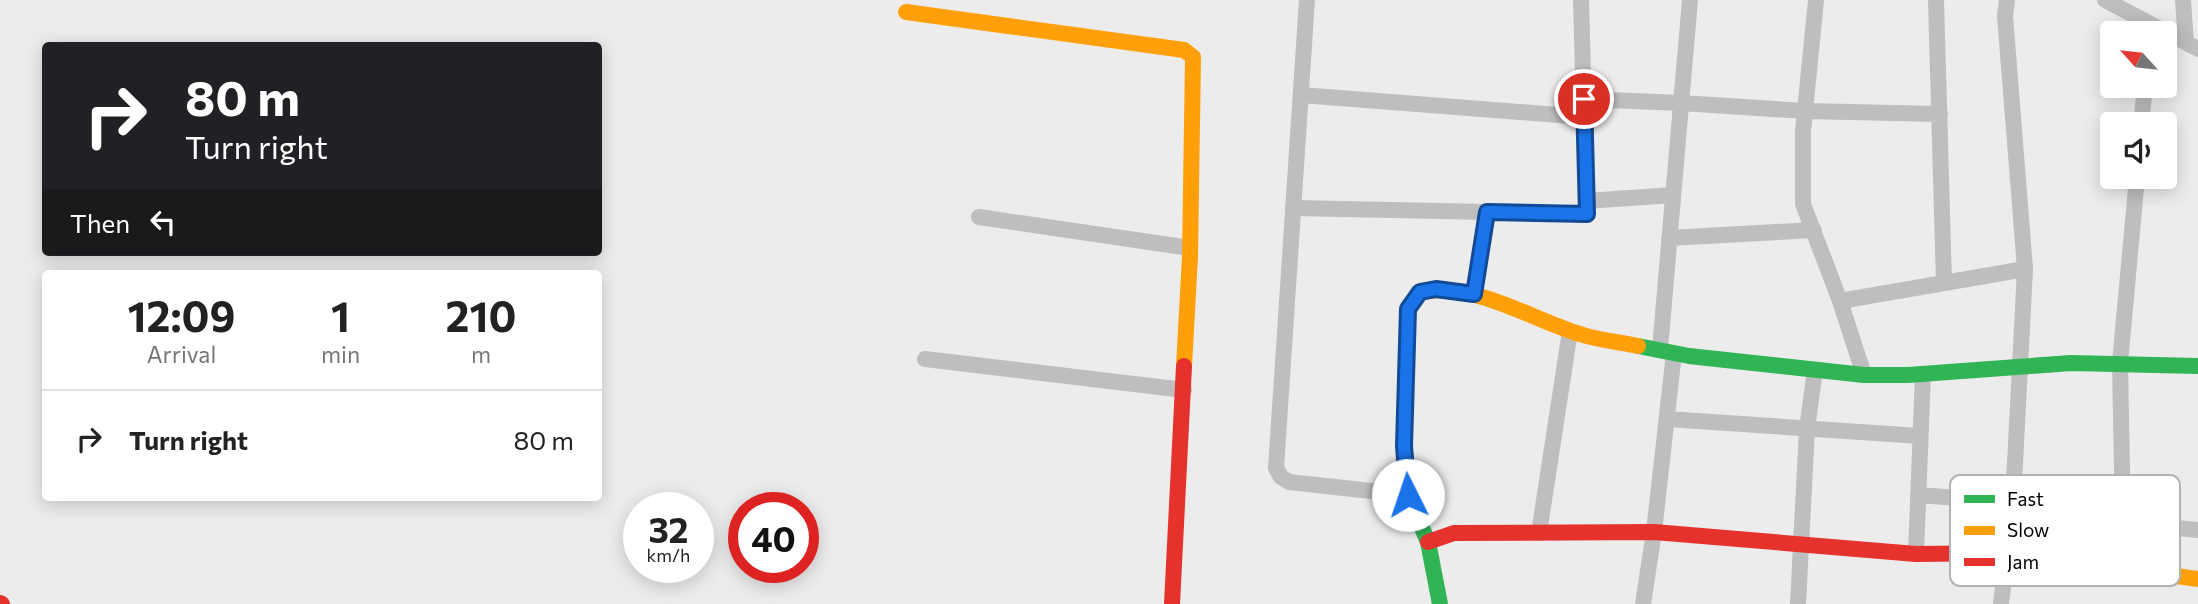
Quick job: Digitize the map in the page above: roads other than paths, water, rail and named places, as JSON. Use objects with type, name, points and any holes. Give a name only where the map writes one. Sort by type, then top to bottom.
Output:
[{"type":"street","points":[[1307,0],[1276,468],[1281,477],[1289,482],[1408,495]]},
{"type":"street","points":[[1293,208],[1587,214],[1581,0]]},
{"type":"street","points":[[1643,604],[1667,419],[1669,238],[1690,0]]},
{"type":"street","points":[[1816,0],[1803,131],[1803,204],[1840,301],[1864,375]]},
{"type":"street","points":[[1936,0],[1944,283]]},
{"type":"street","points":[[2007,0],[2025,269],[2014,475]]},
{"type":"street","points":[[2105,0],[2139,21]]},
{"type":"street","points":[[2183,0],[2192,46]]},
{"type":"street","points":[[906,12],[1184,50],[1193,57],[1190,248],[1172,604]]},
{"type":"street","points":[[1301,95],[1584,117]]},
{"type":"street","points":[[1584,99],[1805,111],[1940,114]]},
{"type":"street","points":[[2122,475],[2120,363],[2136,189]]},
{"type":"street","points":[[1586,201],[1673,195]]},
{"type":"street","points":[[1474,294],[1487,212]]},
{"type":"street","points":[[979,217],[1190,248]]},
{"type":"street","points":[[1669,238],[1814,230]]},
{"type":"street","points":[[1840,301],[2025,269]]},
{"type":"street","points":[[1440,604],[1428,542],[1408,495],[1404,446],[1408,309],[1420,292],[1436,289],[1474,294],[1581,335],[1667,351],[1864,375],[1923,374],[2071,363],[2198,366]]},
{"type":"street","points":[[1539,533],[1570,331]]},
{"type":"street","points":[[925,359],[1184,390]]},
{"type":"street","points":[[1798,604],[1807,429],[1815,370]]},
{"type":"street","points":[[1916,554],[1923,374]]},
{"type":"street","points":[[1667,419],[1920,436]]},
{"type":"street","points":[[1918,495],[1950,497]]},
{"type":"street","points":[[2180,528],[2198,530]]},
{"type":"street","points":[[1428,542],[1454,533],[1654,532],[1916,554],[1950,554]]},
{"type":"street","points":[[2180,576],[2198,579]]},
{"type":"street","points":[[2001,604],[2003,586]]}]
